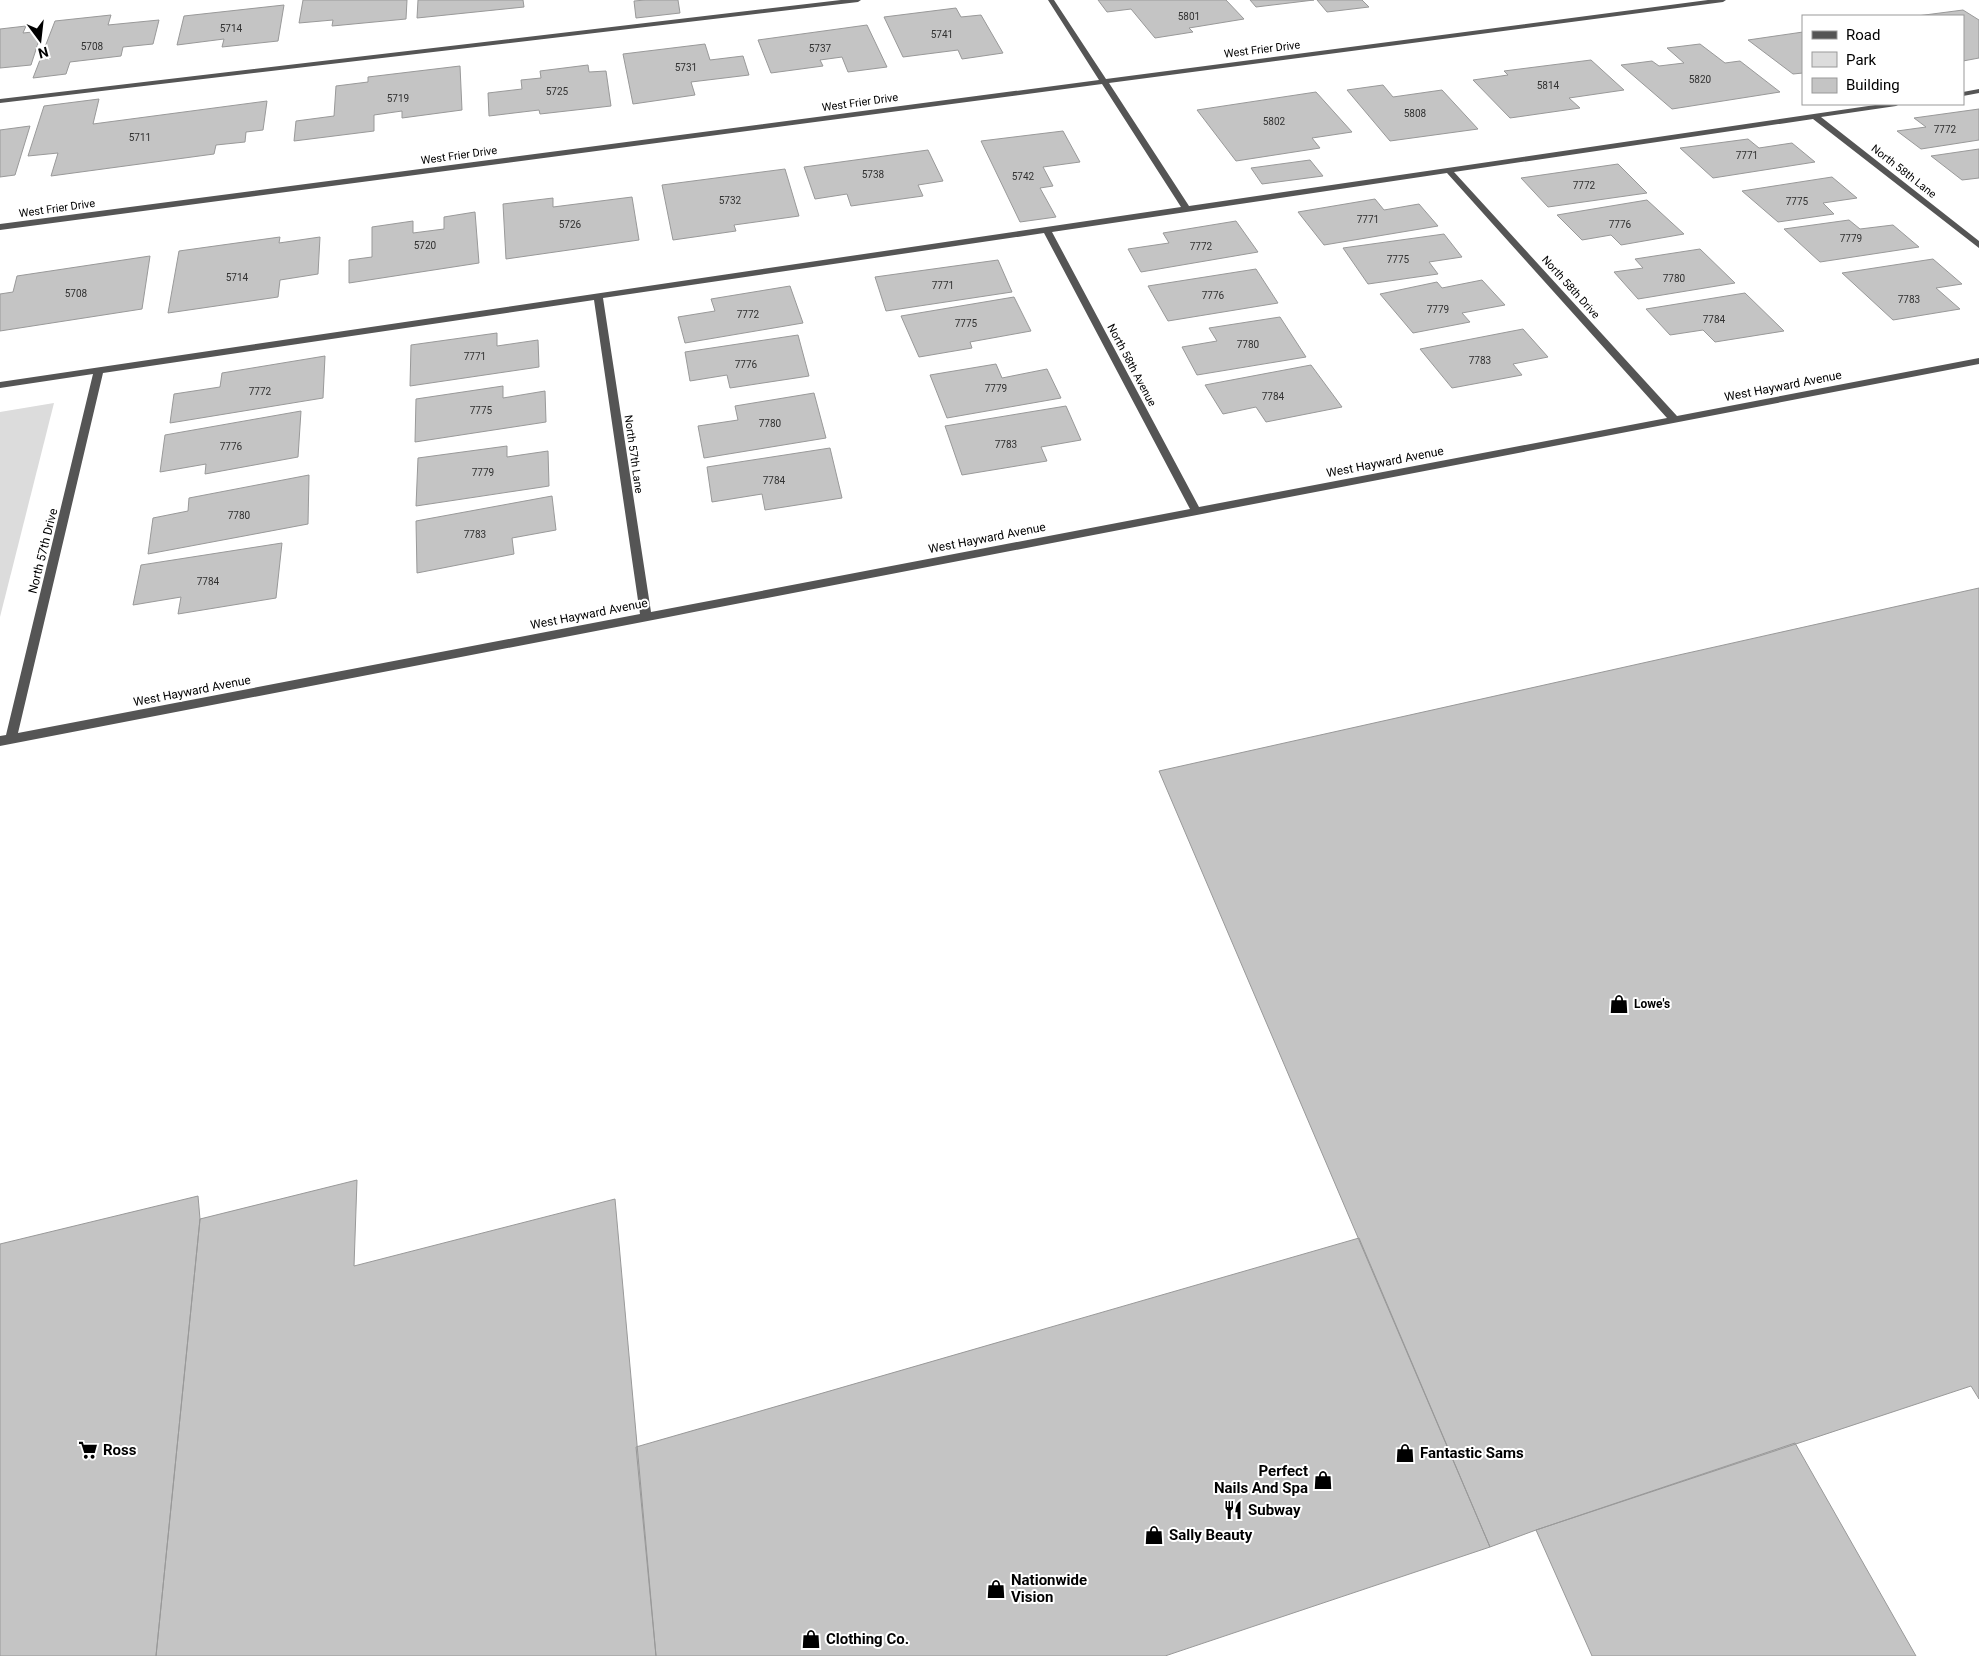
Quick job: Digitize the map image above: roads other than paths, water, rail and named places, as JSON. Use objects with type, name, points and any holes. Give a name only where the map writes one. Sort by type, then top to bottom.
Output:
[{"type":"street","points":[[0,101],[858,0]]},
{"type":"street","points":[[1051,0],[1187,210]]},
{"type":"street","name":"West Frier Drive","points":[[0,227],[1723,0]]},
{"type":"street","points":[[1964,94],[1979,91]]},
{"type":"street","points":[[0,385],[1889,105]]},
{"type":"street","name":"North 58th Lane","points":[[1815,116],[1979,245]]},
{"type":"street","name":"North 58th Drive","points":[[1450,171],[1674,419]]},
{"type":"street","name":"North 58th Avenue","points":[[1047,230],[1196,511]]},
{"type":"street","name":"North 57th Lane","points":[[598,296],[646,616]]},
{"type":"street","name":"West Hayward Avenue","points":[[6,740],[1979,361]]},
{"type":"street","name":"North 57th Drive","points":[[6,740],[99,370]]},
{"type":"place","name":"Lowe's","points":[[1619,1004]]},
{"type":"place","name":"Ross","points":[[88,1450]]},
{"type":"place","name":"Fantastic Sams","points":[[1405,1453]]},
{"type":"place","name":"Perfect Nails And Spa","points":[[1323,1480]]},
{"type":"place","name":"Subway","points":[[1233,1510]]},
{"type":"place","name":"Sally Beauty","points":[[1154,1535]]},
{"type":"place","name":"Nationwide Vision","points":[[996,1589]]},
{"type":"place","name":"Clothing Co.","points":[[811,1639]]}]
